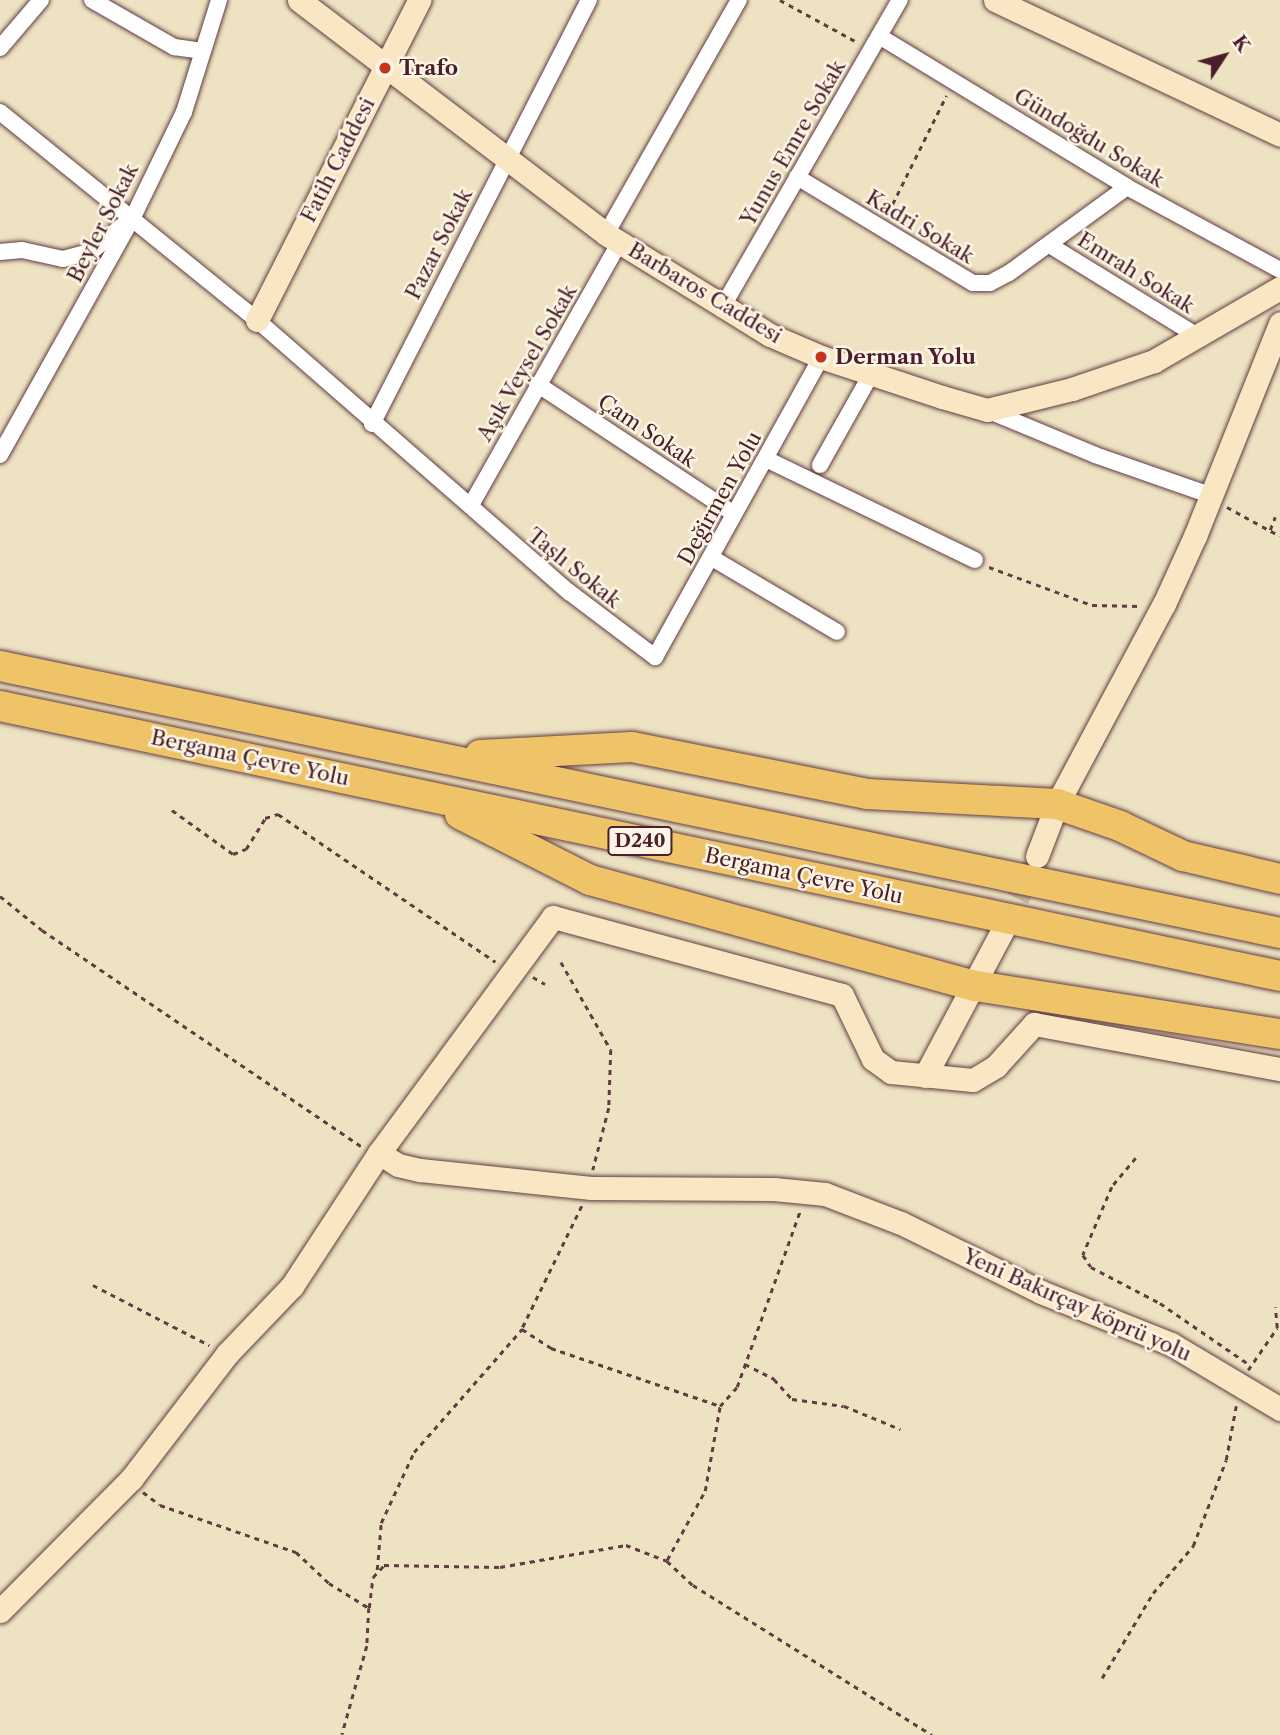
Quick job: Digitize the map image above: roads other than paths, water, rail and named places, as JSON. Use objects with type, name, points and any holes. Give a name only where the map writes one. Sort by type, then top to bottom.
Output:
[{"type":"highway","name":"Bergama Çevre Yolu","points":[[0,666],[1280,933]]},
{"type":"highway","name":"Bergama Çevre Yolu","points":[[0,706],[1280,976]]},
{"type":"highway","points":[[436,757],[632,747],[867,794],[1057,804],[1183,856],[1280,879]]},
{"type":"highway","points":[[422,795],[590,880],[976,985],[1280,1034]]},
{"type":"street","points":[[0,48],[41,0]]},
{"type":"street","points":[[92,0],[174,47],[203,51]]},
{"type":"street","name":"Beyler Sokak","points":[[0,455],[133,217],[184,112],[219,0]]},
{"type":"street","name":"Barbaros Caddesi","points":[[299,0],[613,238],[770,335],[821,357],[873,371],[987,410]]},
{"type":"street","name":"Fatih Caddesi","points":[[257,320],[419,0]]},
{"type":"street","name":"Pazar Sokak","points":[[372,424],[589,0]]},
{"type":"street","name":"Aşık Veysel Sokak","points":[[471,505],[739,0]]},
{"type":"street","name":"Yunus Emre Sokak","points":[[723,306],[900,0]]},
{"type":"street","points":[[995,0],[1280,135]]},
{"type":"street","name":"Gündoğdu Sokak","points":[[879,37],[1127,187],[1280,270]]},
{"type":"street","name":"Taşlı Sokak","points":[[0,112],[257,320],[372,424],[471,505],[569,592],[655,657]]},
{"type":"street","name":"Kadri Sokak","points":[[797,177],[973,283],[990,283],[1051,246],[1127,187]]},
{"type":"street","points":[[0,252],[22,250],[63,259],[92,251],[133,217]]},
{"type":"street","name":"Emrah Sokak","points":[[1051,246],[1199,337]]},
{"type":"street","points":[[987,410],[1072,388],[1154,361],[1280,288]]},
{"type":"street","points":[[1037,856],[1057,804],[1164,604],[1210,495],[1274,361],[1280,323]]},
{"type":"street","name":"Değirmen Yolu","points":[[655,657],[821,357]]},
{"type":"street","points":[[820,465],[873,371]]},
{"type":"street","name":"Çam Sokak","points":[[537,384],[734,514]]},
{"type":"street","points":[[987,410],[1095,455],[1210,495]]},
{"type":"street","points":[[765,459],[975,560]]},
{"type":"street","points":[[712,558],[837,632]]},
{"type":"street","points":[[0,1611],[132,1478],[227,1354],[292,1286],[379,1153],[553,917],[842,995],[873,1059],[891,1072],[973,1080],[996,1066],[1034,1024],[1280,1069]]},
{"type":"street","points":[[925,1076],[976,985],[1003,929]]},
{"type":"street","name":"Yeni Bakırçay köprü yolu","points":[[379,1153],[398,1165],[420,1170],[591,1188],[807,1192],[869,1209],[1041,1292],[1246,1375],[1280,1409]]},
{"type":"tunnel","points":[[1003,929],[1033,866]]},
{"type":"place","name":"Trafo","points":[[385,68]]},
{"type":"place","name":"Derman Yolu","points":[[821,357]]}]
